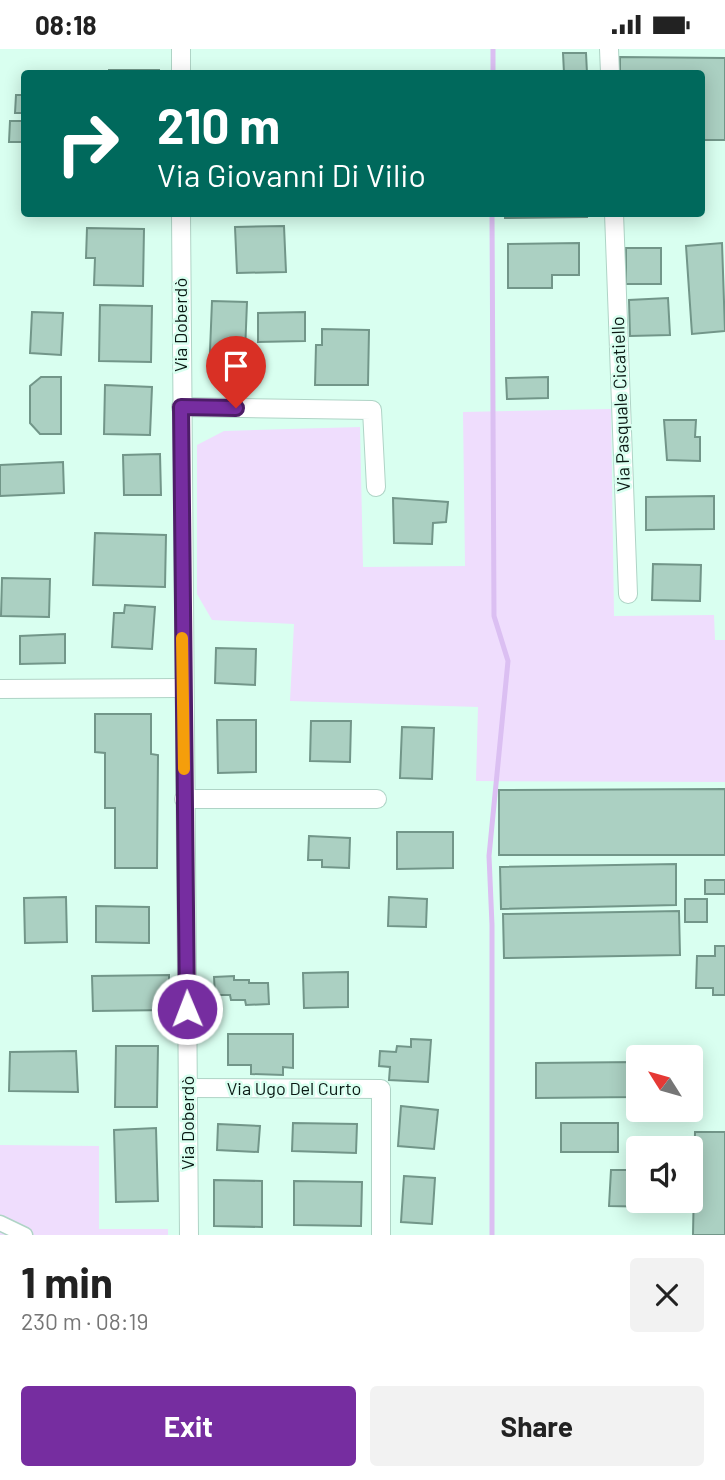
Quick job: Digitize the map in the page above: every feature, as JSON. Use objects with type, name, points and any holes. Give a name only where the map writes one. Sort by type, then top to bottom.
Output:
[{"type":"street","points":[[181,49],[181,70]]},
{"type":"street","points":[[609,49],[610,70]]},
{"type":"street","name":"Via Doberdò","points":[[181,217],[182,688],[189,1235]]},
{"type":"street","name":"Via Pasquale Cicatiello","points":[[614,217],[628,594]]},
{"type":"street","points":[[181,407],[372,410],[376,487]]},
{"type":"street","points":[[0,689],[182,688]]},
{"type":"street","points":[[184,799],[377,799]]},
{"type":"street","name":"Via Ugo Del Curto","points":[[188,1088],[381,1089],[381,1235]]},
{"type":"street","points":[[0,1223],[25,1235]]},
{"type":"shaded area","points":[[611,409],[614,616],[714,615],[715,640],[725,640],[725,782],[476,781],[478,707],[290,701],[294,624],[212,620],[197,594],[197,445],[224,431],[360,427],[363,567],[465,566],[463,412]]},
{"type":"shaded area","points":[[0,1145],[99,1146],[99,1229],[168,1229],[168,1235],[0,1235]]},
{"type":"building","points":[[563,53],[586,53],[587,70],[564,70]]},
{"type":"building","points":[[620,57],[725,58],[725,140],[705,140],[705,70],[620,70]]},
{"type":"building","points":[[16,95],[21,95],[21,113],[15,113]]},
{"type":"building","points":[[10,121],[21,121],[21,142],[9,142]]},
{"type":"building","points":[[505,217],[587,217],[505,218]]},
{"type":"building","points":[[284,226],[286,272],[237,273],[235,227]]},
{"type":"building","points":[[87,228],[144,229],[143,286],[94,285],[95,258],[86,258]]},
{"type":"building","points":[[579,243],[579,275],[552,275],[552,288],[508,288],[508,244]]},
{"type":"building","points":[[722,243],[725,331],[692,334],[686,246]]},
{"type":"building","points":[[626,248],[661,248],[661,284],[626,284]]},
{"type":"building","points":[[668,298],[670,335],[630,336],[629,300]]},
{"type":"building","points":[[212,301],[247,302],[244,378],[209,376]]},
{"type":"building","points":[[100,305],[152,306],[151,362],[99,361]]},
{"type":"building","points":[[32,312],[63,313],[61,355],[30,353]]},
{"type":"building","points":[[305,312],[305,341],[258,342],[258,313]]},
{"type":"building","points":[[322,329],[369,330],[368,385],[315,385],[316,345],[322,345]]},
{"type":"building","points":[[41,377],[61,377],[61,434],[40,434],[30,423],[30,386]]},
{"type":"building","points":[[548,377],[548,398],[507,399],[506,378]]},
{"type":"building","points":[[105,385],[152,387],[150,435],[104,434]]},
{"type":"building","points":[[664,420],[696,420],[695,437],[700,437],[700,461],[667,460]]},
{"type":"building","points":[[160,454],[161,495],[124,495],[123,455]]},
{"type":"building","points":[[63,462],[64,493],[0,496],[0,465]]},
{"type":"building","points":[[714,496],[714,529],[646,530],[646,497]]},
{"type":"building","points":[[393,498],[448,502],[446,522],[433,523],[432,544],[394,543]]},
{"type":"building","points":[[95,533],[166,535],[165,587],[93,585]]},
{"type":"building","points":[[653,564],[701,565],[700,601],[652,600]]},
{"type":"building","points":[[2,578],[50,579],[49,617],[1,616]]},
{"type":"building","points":[[125,605],[155,607],[152,649],[112,647],[114,613],[124,613]]},
{"type":"building","points":[[65,634],[65,663],[20,664],[20,636]]},
{"type":"building","points":[[216,648],[256,649],[255,685],[215,683]]},
{"type":"building","points":[[95,714],[151,714],[151,754],[158,755],[157,868],[115,868],[115,808],[105,808],[105,753],[95,752]]},
{"type":"building","points":[[217,720],[256,720],[256,772],[218,773]]},
{"type":"building","points":[[311,721],[351,721],[350,762],[310,761]]},
{"type":"building","points":[[402,727],[434,728],[432,779],[400,778]]},
{"type":"building","points":[[725,789],[725,855],[499,855],[499,790]]},
{"type":"building","points":[[397,832],[453,832],[453,868],[397,869]]},
{"type":"building","points":[[309,836],[350,838],[349,868],[322,867],[322,860],[308,860]]},
{"type":"building","points":[[676,864],[676,905],[501,909],[500,867]]},
{"type":"building","points":[[705,880],[725,880],[725,894],[705,894]]},
{"type":"building","points":[[66,897],[67,942],[25,943],[24,898]]},
{"type":"building","points":[[389,897],[427,899],[426,927],[388,926]]},
{"type":"building","points":[[685,899],[707,899],[707,922],[685,922]]},
{"type":"building","points":[[96,906],[149,907],[149,943],[96,942]]},
{"type":"building","points":[[679,911],[680,955],[504,958],[503,914]]},
{"type":"building","points":[[715,946],[725,946],[725,995],[713,995],[713,988],[696,988],[697,956],[715,956]]},
{"type":"building","points":[[348,972],[348,1007],[304,1008],[303,973]]},
{"type":"building","points":[[169,975],[169,1010],[93,1011],[92,976]]},
{"type":"building","points":[[234,976],[234,980],[268,983],[269,1004],[246,1005],[245,1000],[231,1000],[230,995],[215,995],[214,977]]},
{"type":"building","points":[[228,1034],[293,1034],[293,1068],[283,1067],[283,1075],[251,1074],[251,1065],[228,1065]]},
{"type":"building","points":[[411,1039],[431,1040],[428,1082],[389,1080],[390,1067],[379,1066],[380,1051],[396,1052],[397,1046],[411,1047]]},
{"type":"building","points":[[116,1046],[158,1046],[157,1107],[115,1107]]},
{"type":"building","points":[[76,1051],[78,1092],[9,1091],[10,1052]]},
{"type":"building","points":[[626,1062],[626,1097],[536,1098],[536,1063]]},
{"type":"building","points":[[401,1106],[438,1110],[434,1149],[398,1146]]},
{"type":"building","points":[[293,1123],[357,1124],[356,1153],[292,1151]]},
{"type":"building","points":[[561,1123],[618,1123],[618,1152],[561,1152]]},
{"type":"building","points":[[218,1124],[260,1126],[258,1152],[217,1150]]},
{"type":"building","points":[[156,1128],[158,1201],[116,1202],[114,1130]]},
{"type":"building","points":[[695,1132],[725,1132],[725,1235],[693,1235],[693,1213],[703,1213],[703,1136],[695,1136]]},
{"type":"building","points":[[611,1170],[626,1170],[626,1206],[609,1206]]},
{"type":"building","points":[[404,1176],[435,1178],[432,1224],[401,1222]]},
{"type":"building","points":[[214,1180],[262,1181],[262,1227],[214,1226]]},
{"type":"building","points":[[294,1181],[362,1182],[361,1226],[294,1225]]},
{"type":"waterway","points":[[493,49],[493,70]]},
{"type":"waterway","points":[[492,217],[494,616],[508,661],[489,856],[492,925],[492,1235]]},
{"type":"slow traffic","points":[[182,638],[184,769]]},
{"type":"route","points":[[187,1009],[181,407],[236,408]]}]
